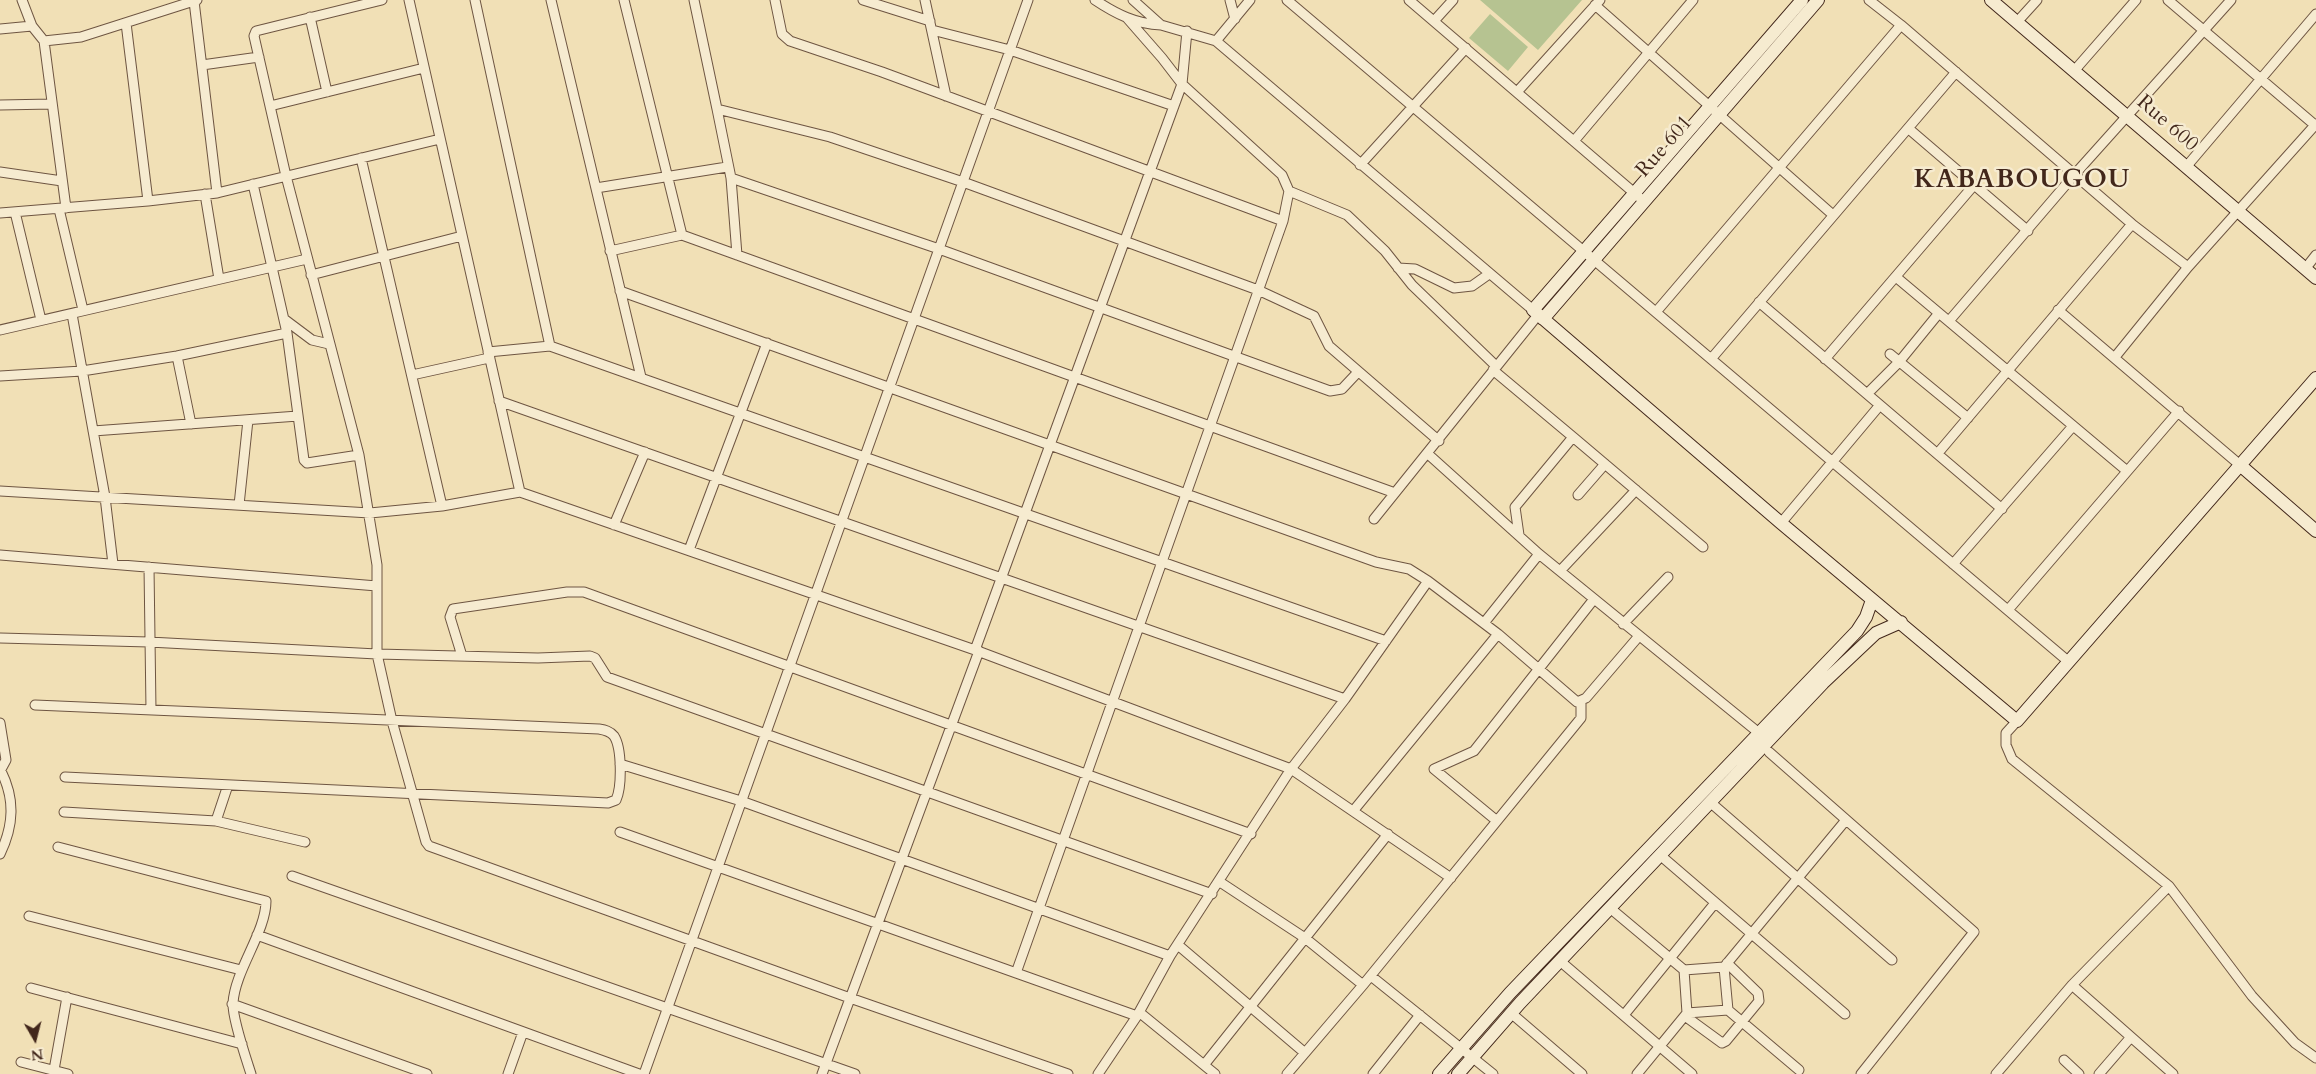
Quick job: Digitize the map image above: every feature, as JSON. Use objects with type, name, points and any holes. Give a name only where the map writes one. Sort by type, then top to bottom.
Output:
[{"type":"street","points":[[22,0],[32,26],[44,41],[62,181],[62,209],[83,310]]},
{"type":"street","points":[[44,41],[81,37],[195,0],[217,193]]},
{"type":"street","points":[[382,0],[256,31],[254,36],[286,176],[359,455],[377,565],[377,654],[392,721],[426,842],[429,846],[850,998],[1068,1074]]},
{"type":"street","points":[[408,0],[520,492]]},
{"type":"street","points":[[475,0],[550,346]]},
{"type":"street","points":[[551,0],[641,377]]},
{"type":"street","points":[[624,0],[682,235]]},
{"type":"street","points":[[694,0],[730,178],[737,254]]},
{"type":"street","points":[[775,0],[782,34],[790,41],[988,111],[1283,221]]},
{"type":"street","points":[[864,0],[931,25],[1174,106]]},
{"type":"street","points":[[925,0],[946,96]]},
{"type":"street","points":[[644,1074],[1028,0]]},
{"type":"street","points":[[1095,0],[1127,18],[1146,25],[1161,25],[1187,31],[1216,41],[1781,523],[2017,721]]},
{"type":"street","points":[[1133,0],[1161,25]]},
{"type":"street","points":[[1230,0],[1234,19]]},
{"type":"street","points":[[1216,41],[1250,0]]},
{"type":"street","points":[[1287,0],[2069,662]]},
{"type":"street","points":[[1409,0],[1644,202]]},
{"type":"street","points":[[1434,21],[1453,0]]},
{"type":"street","points":[[1574,141],[1693,0]]},
{"type":"street","name":"Rue 601","points":[[1538,315],[1594,260],[1644,202],[1802,0]]},
{"type":"street","name":"Rue 601","points":[[1538,315],[1584,251],[1634,193],[1818,0]]},
{"type":"street","points":[[1869,0],[1901,24],[2132,224],[2188,267]]},
{"type":"street","name":"Rue 600","points":[[1991,0],[2316,278]]},
{"type":"street","points":[[2017,22],[2037,0]]},
{"type":"street","points":[[2074,71],[2136,0]]},
{"type":"street","points":[[2115,357],[2188,267],[2316,125],[2168,0]]},
{"type":"street","points":[[1949,321],[2075,174],[2231,0]]},
{"type":"street","points":[[1517,92],[1597,3],[1649,52],[1833,215]]},
{"type":"street","points":[[2186,167],[2316,14]]},
{"type":"street","points":[[310,17],[327,92]]},
{"type":"street","points":[[1016,973],[1283,221],[1289,192],[1282,175],[1182,84],[1127,18]]},
{"type":"street","points":[[126,23],[148,201]]},
{"type":"street","points":[[1656,312],[1901,24]]},
{"type":"street","points":[[0,29],[32,26]]},
{"type":"street","points":[[822,1074],[951,726],[1024,513],[1182,84],[1187,31]]},
{"type":"street","points":[[1360,165],[1466,48]]},
{"type":"street","points":[[202,65],[259,57]]},
{"type":"street","points":[[270,106],[424,68]]},
{"type":"street","points":[[1711,359],[1956,72]]},
{"type":"street","points":[[0,105],[52,104]]},
{"type":"street","points":[[716,109],[830,136],[963,182],[1258,290],[1314,316],[1329,346],[1439,441]]},
{"type":"street","points":[[1909,129],[2028,231]]},
{"type":"street","points":[[0,213],[62,209],[217,193],[440,140]]},
{"type":"street","points":[[361,158],[442,506]]},
{"type":"street","points":[[596,188],[727,167]]},
{"type":"street","points":[[0,172],[62,181]]},
{"type":"street","points":[[730,178],[939,249],[1330,391],[1342,389],[1358,372]]},
{"type":"street","points":[[253,184],[270,268],[287,333],[305,462],[359,455]]},
{"type":"street","points":[[1826,359],[1974,185]]},
{"type":"street","points":[[1289,192],[1347,215],[1385,251],[1412,285],[1494,368],[1703,548]]},
{"type":"street","points":[[205,194],[219,278]]},
{"type":"street","points":[[15,212],[41,320]]},
{"type":"street","points":[[1938,453],[2132,224]]},
{"type":"street","points":[[610,251],[682,235],[1396,493]]},
{"type":"street","points":[[311,275],[462,236]]},
{"type":"street","points":[[2305,268],[2316,255]]},
{"type":"street","points":[[0,330],[308,259]]},
{"type":"street","points":[[1398,268],[1415,269],[1454,288],[1472,286],[1489,274]]},
{"type":"street","points":[[1896,277],[2127,471]]},
{"type":"street","points":[[620,291],[1376,562],[1409,569],[1484,623],[1574,700],[1580,702]]},
{"type":"street","points":[[1759,302],[2002,508]]},
{"type":"street","points":[[2058,310],[2179,411],[2316,530]]},
{"type":"street","points":[[1868,394],[1899,362],[1939,313]]},
{"type":"street","points":[[72,314],[106,497],[113,564]]},
{"type":"street","points":[[1374,519],[1439,441],[1494,368],[1538,315]]},
{"type":"street","points":[[284,319],[312,340],[329,344]]},
{"type":"street","points":[[0,376],[82,371],[177,356],[287,333]]},
{"type":"street","points":[[689,550],[767,343]]},
{"type":"street","points":[[412,375],[489,355],[550,346],[742,412],[1386,641]]},
{"type":"street","points":[[1890,354],[1968,418]]},
{"type":"street","points":[[177,356],[191,424]]},
{"type":"street","points":[[2316,378],[2006,734],[2006,745],[2012,759],[2169,886],[2252,996],[2295,1043],[2316,1058]]},
{"type":"street","points":[[499,401],[1345,699]]},
{"type":"street","points":[[1781,523],[1880,405]]},
{"type":"street","points":[[2008,610],[2179,411]]},
{"type":"street","points":[[93,431],[298,416]]},
{"type":"street","points":[[239,505],[248,420]]},
{"type":"street","points":[[1953,564],[2074,426]]},
{"type":"street","points":[[1519,536],[1515,507],[1573,437]]},
{"type":"street","points":[[614,525],[645,452]]},
{"type":"street","points":[[1428,454],[1539,554],[1758,733]]},
{"type":"street","points":[[1578,495],[1604,464]]},
{"type":"street","points":[[1560,571],[1636,490]]},
{"type":"street","points":[[0,491],[370,513],[442,506],[520,492],[977,651],[1291,769],[1354,810],[1451,878]]},
{"type":"street","points":[[1484,623],[1539,554]]},
{"type":"street","points":[[0,555],[377,586]]},
{"type":"street","points":[[149,567],[151,710]]},
{"type":"street","points":[[1623,624],[1668,577]]},
{"type":"street","points":[[1098,1074],[1138,1014],[1170,956],[1220,882],[1291,769],[1345,699],[1428,581]]},
{"type":"street","points":[[462,656],[450,617],[453,609],[567,592],[584,592],[1251,834]]},
{"type":"street","points":[[1498,821],[1434,769],[1474,751],[1594,600]]},
{"type":"street","points":[[1439,1074],[1510,993],[1857,631],[1866,617],[1872,600]]},
{"type":"street","points":[[1458,1074],[1511,1013],[1823,683],[1876,633],[1901,622]]},
{"type":"street","points":[[1354,810],[1498,634]]},
{"type":"street","points":[[1580,702],[1586,698],[1639,636]]},
{"type":"street","points":[[0,638],[149,642],[377,654],[590,656],[595,658],[607,677],[1212,894]]},
{"type":"street","points":[[1287,1074],[1371,976],[1582,718],[1580,702]]},
{"type":"street","points":[[35,705],[609,731],[615,738],[620,764],[620,792],[616,800],[608,803],[65,777]]},
{"type":"street","points":[[0,724],[6,760],[0,771],[9,788],[11,812],[8,837],[2,845],[0,854]]},
{"type":"street","points":[[1769,752],[1974,932],[1861,1074]]},
{"type":"street","points":[[620,764],[741,801],[1170,956]]},
{"type":"street","points":[[216,821],[228,784]]},
{"type":"street","points":[[1710,802],[1892,960]]},
{"type":"street","points":[[64,812],[216,821],[304,842]]},
{"type":"street","points":[[1728,1010],[1726,965],[1846,820]]},
{"type":"street","points":[[620,832],[1016,973],[1138,1014],[1203,1068],[1215,1074]]},
{"type":"street","points":[[1203,1068],[1250,1006],[1388,834]]},
{"type":"street","points":[[58,847],[265,900],[257,935],[241,970],[232,1004],[251,1074]]},
{"type":"street","points":[[1660,856],[1846,1014]]},
{"type":"street","points":[[292,876],[855,1074]]},
{"type":"street","points":[[1220,882],[1305,938],[1363,985]]},
{"type":"street","points":[[1996,1074],[2072,985],[2169,886]]},
{"type":"street","points":[[1624,1015],[1715,903]]},
{"type":"street","points":[[1610,908],[1684,970],[1726,965]]},
{"type":"street","points":[[29,916],[241,970]]},
{"type":"street","points":[[257,935],[640,1074]]},
{"type":"street","points":[[1178,945],[1305,1053]]},
{"type":"street","points":[[1560,961],[1692,1074]]},
{"type":"street","points":[[1686,1015],[1722,1043],[1742,1021],[1760,997],[1726,965]]},
{"type":"street","points":[[1637,1074],[1686,1015],[1684,970]]},
{"type":"street","points":[[1371,976],[1493,1074]]},
{"type":"street","points":[[2072,985],[2173,1074]]},
{"type":"street","points":[[32,988],[242,1044]]},
{"type":"street","points":[[54,1070],[68,997]]},
{"type":"street","points":[[232,1004],[427,1074]]},
{"type":"street","points":[[1686,1015],[1728,1010],[1799,1070]]},
{"type":"street","points":[[1511,1013],[1582,1074]]},
{"type":"street","points":[[1372,1074],[1420,1015]]},
{"type":"street","points":[[508,1074],[523,1032]]},
{"type":"street","points":[[2099,1074],[2131,1037]]},
{"type":"street","points":[[2064,1060],[2079,1074]]},
{"type":"street","points":[[21,1062],[68,1074]]},
{"type":"green space","points":[[1480,0],[1582,0],[1538,50]]},
{"type":"green space","points":[[1490,14],[1528,47],[1508,71],[1469,38]]},
{"type":"district","name":"KABABOUGOU","points":[[2022,181]]}]
